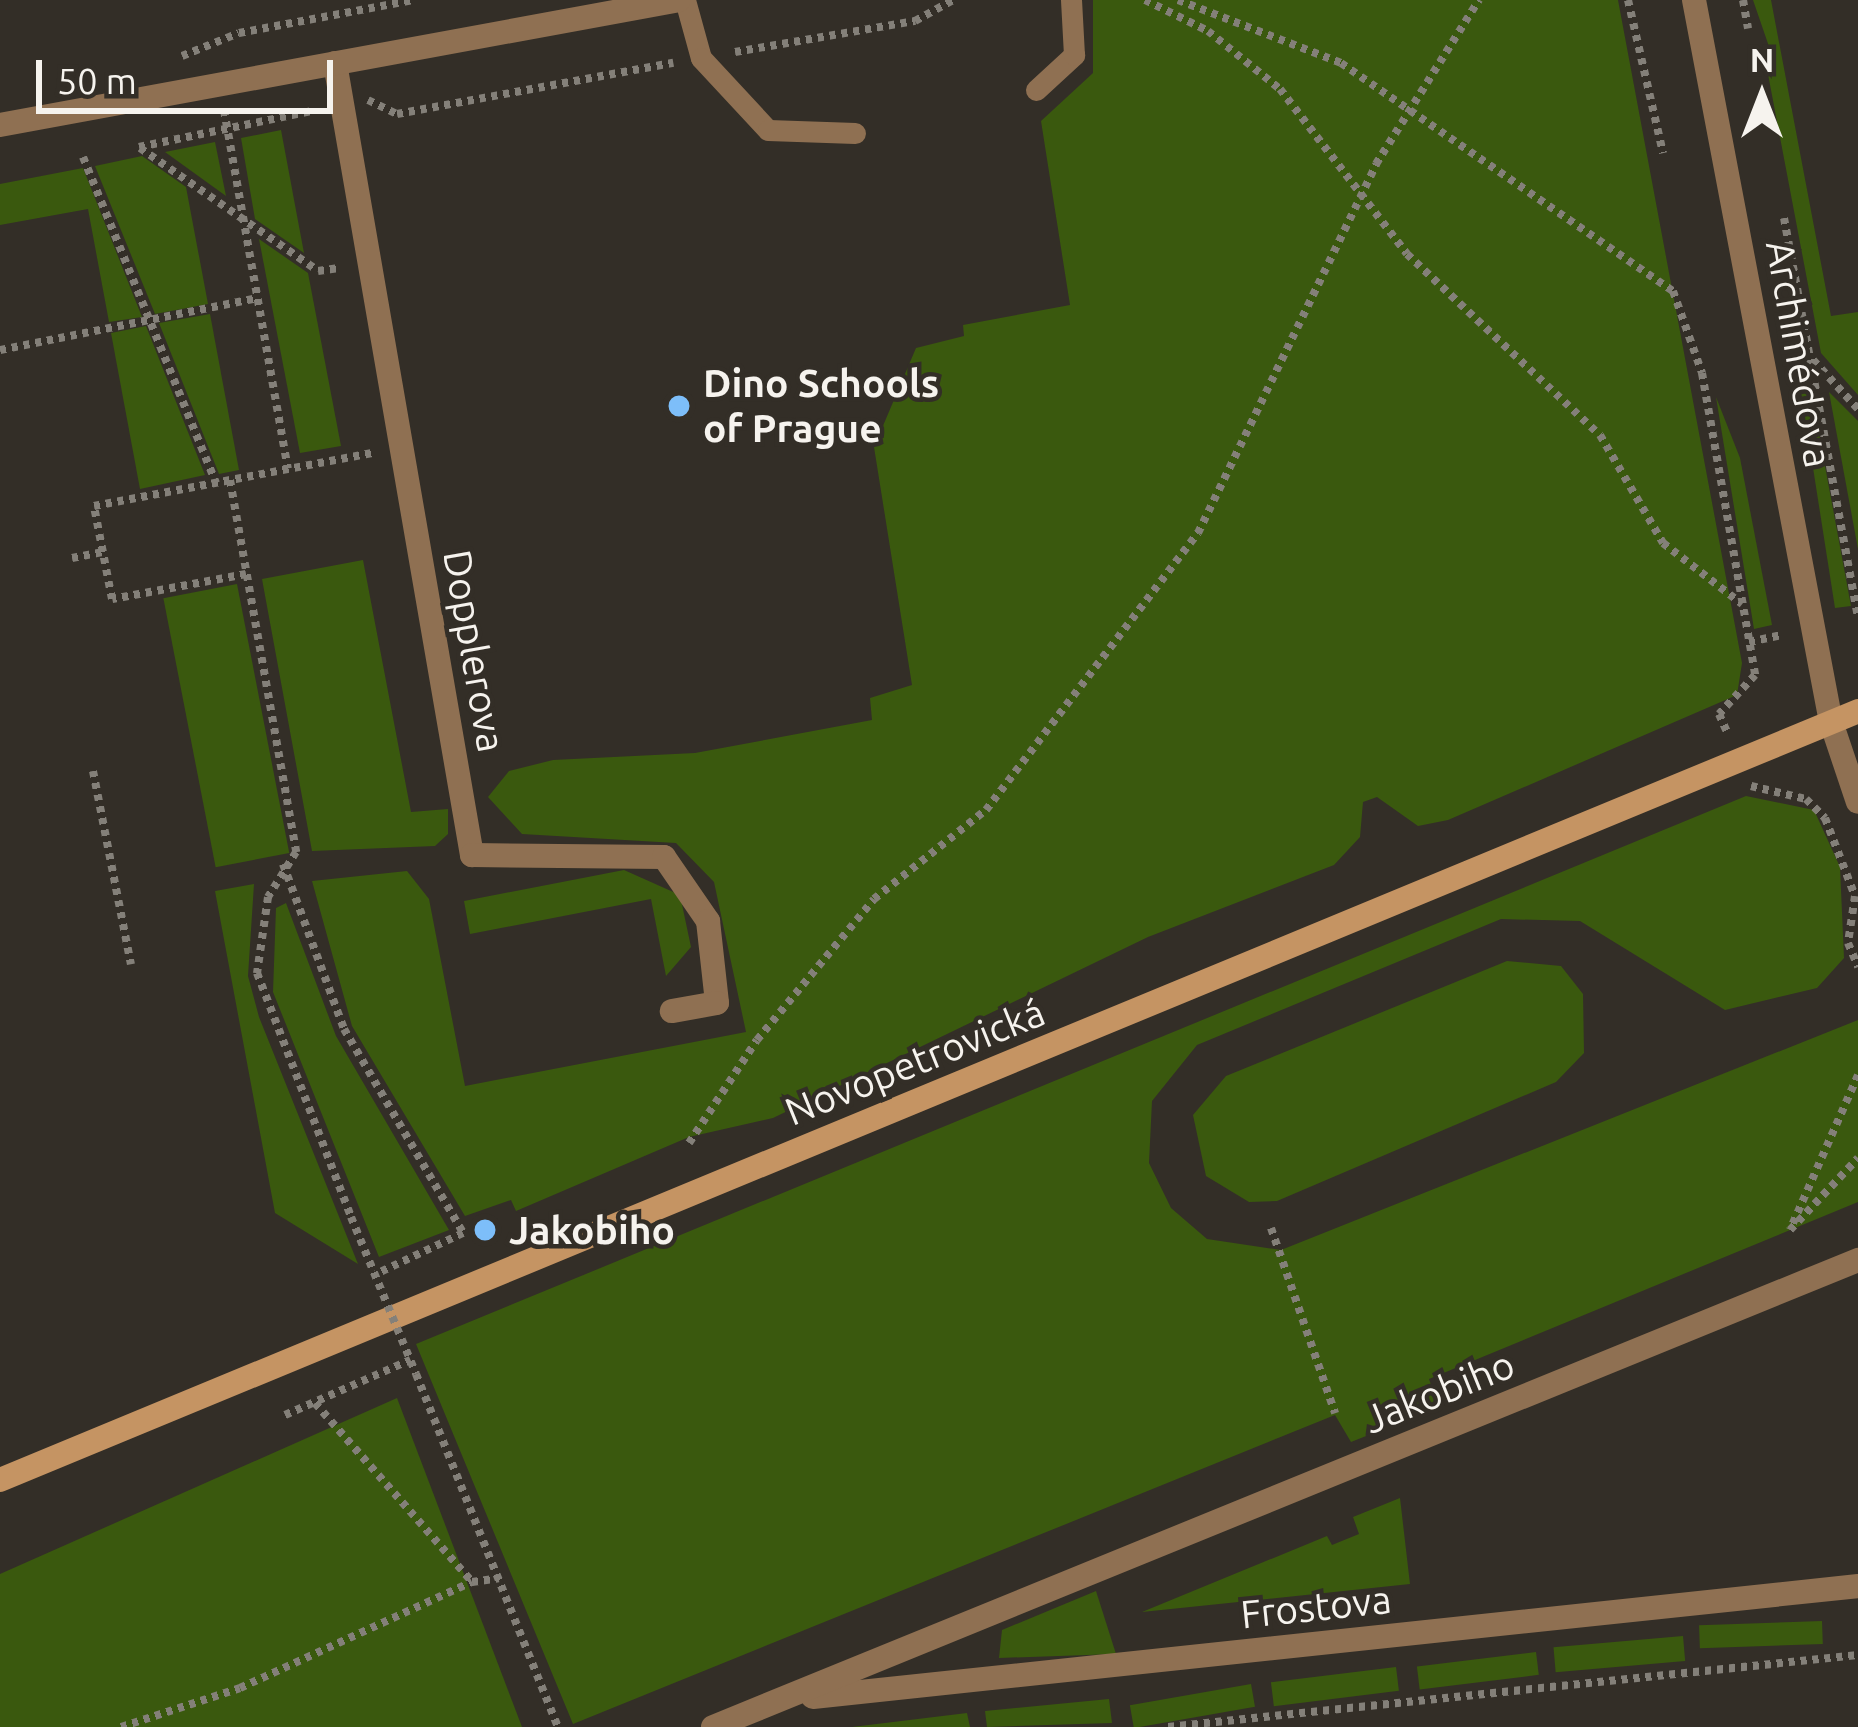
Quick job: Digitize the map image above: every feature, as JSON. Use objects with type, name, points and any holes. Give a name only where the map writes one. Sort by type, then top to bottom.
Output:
[{"type":"main road","name":"Novopetrovická","points":[[0,1480],[1858,712]]},
{"type":"street","points":[[0,125],[682,0]]},
{"type":"street","name":"Archimédova","points":[[1694,0],[1832,722],[1858,802]]},
{"type":"street","name":"Dopplerova","points":[[335,64],[472,855],[664,857],[708,921],[717,1003],[672,1010]]},
{"type":"street","name":"Jakobiho","points":[[713,1727],[1858,1260]]},
{"type":"street","name":"Frostova","points":[[781,1701],[1858,1586]]},
{"type":"lane","points":[[682,0],[701,58],[768,130],[855,133]]},
{"type":"lane","points":[[1036,91],[1074,55],[1071,0]]},
{"type":"path","points":[[166,60],[239,33],[413,0]]},
{"type":"path","points":[[371,264],[318,271],[139,147],[378,98],[397,114],[915,21],[953,0]]},
{"type":"path","points":[[1145,0],[1242,54],[1457,306],[1600,435],[1663,543],[1742,604]]},
{"type":"path","points":[[1178,0],[1287,37],[1408,105],[1673,291],[1702,374],[1755,675],[1719,714],[1756,794],[1790,793],[1826,818],[1855,896],[1848,943],[1858,967]]},
{"type":"path","points":[[689,1144],[757,1040],[874,899],[986,811],[1198,533],[1408,105],[1479,0]]},
{"type":"path","points":[[1628,0],[1663,153]]},
{"type":"path","points":[[1743,0],[1748,28]]},
{"type":"path","points":[[203,50],[230,129],[288,468]]},
{"type":"path","points":[[83,157],[216,483]]},
{"type":"path","points":[[1784,218],[1858,616]]},
{"type":"path","points":[[0,350],[257,298]]},
{"type":"path","points":[[1812,359],[1858,409]]},
{"type":"path","points":[[246,574],[112,599],[94,506],[403,447]]},
{"type":"path","points":[[230,480],[296,852],[282,863],[257,973],[558,1727]]},
{"type":"path","points":[[72,558],[103,552]]},
{"type":"path","points":[[93,771],[131,964]]},
{"type":"path","points":[[282,863],[344,1029],[463,1233],[376,1274]]},
{"type":"path","points":[[1858,1075],[1790,1230],[1858,1158]]},
{"type":"path","points":[[1270,1228],[1335,1413]]},
{"type":"path","points":[[285,1414],[410,1360]]},
{"type":"path","points":[[315,1403],[472,1582]]},
{"type":"path","points":[[122,1727],[240,1688],[472,1582],[500,1578]]},
{"type":"path","points":[[1168,1727],[1858,1655]]},
{"type":"green space","points":[[1093,0],[1618,0],[1742,663],[1737,695],[1448,820],[1418,826],[1377,797],[1363,802],[1360,837],[1334,865],[1148,937],[773,1118],[689,1137],[516,1211],[511,1200],[465,1216],[352,1026],[312,881],[407,871],[429,899],[465,1086],[746,1032],[714,882],[676,843],[522,834],[488,797],[509,771],[553,760],[695,753],[872,720],[870,698],[912,685],[874,447],[916,348],[964,336],[963,325],[1070,305],[1041,121],[1093,73]]},
{"type":"green space","points":[[1753,0],[1771,0],[1831,316],[1858,312],[1858,395],[1821,353],[1767,69],[1776,67]]},
{"type":"green space","points":[[281,130],[304,253],[255,219],[241,138]]},
{"type":"green space","points":[[215,142],[226,196],[165,152]]},
{"type":"green space","points":[[142,156],[186,187],[208,304],[155,314],[95,166]]},
{"type":"green space","points":[[83,168],[142,317],[109,322],[88,209],[0,225],[0,184]]},
{"type":"green space","points":[[259,239],[308,273],[341,446],[300,453]]},
{"type":"green space","points":[[210,314],[239,470],[219,474],[159,323]]},
{"type":"green space","points":[[146,326],[205,475],[140,489],[111,333]]},
{"type":"green space","points":[[1798,372],[1812,396],[1851,606],[1835,608]]},
{"type":"green space","points":[[1829,392],[1858,421],[1858,549]]},
{"type":"green space","points":[[1716,397],[1740,458],[1772,625],[1754,629]]},
{"type":"green space","points":[[363,560],[411,812],[448,809],[448,834],[435,846],[312,851],[262,579]]},
{"type":"green space","points":[[237,584],[289,853],[216,867],[163,598]]},
{"type":"green space","points":[[1746,796],[1814,810],[1840,867],[1844,958],[1817,988],[1725,1010],[1580,921],[1501,919],[1197,1045],[1152,1101],[1149,1163],[1171,1208],[1207,1239],[1281,1250],[1858,1020],[1858,1202],[1429,1379],[1439,1407],[1351,1442],[1335,1415],[573,1724],[416,1344]]},
{"type":"green space","points":[[624,870],[680,895],[691,947],[666,976],[651,899],[470,934],[464,901]]},
{"type":"green space","points":[[254,884],[248,976],[259,1017],[358,1264],[275,1213],[215,891]]},
{"type":"green space","points":[[286,903],[336,1036],[449,1230],[379,1257],[273,992],[276,908]]},
{"type":"green space","points":[[1507,961],[1561,966],[1583,994],[1584,1053],[1556,1082],[1277,1201],[1249,1202],[1206,1176],[1193,1115],[1226,1076]]},
{"type":"green space","points":[[397,1398],[522,1727],[0,1727],[0,1574]]},
{"type":"green space","points":[[1400,1498],[1410,1584],[1142,1612],[1327,1536],[1332,1545],[1359,1534],[1353,1517]]},
{"type":"green space","points":[[1096,1591],[1116,1654],[999,1658],[1002,1630]]},
{"type":"green space","points":[[1822,1621],[1823,1644],[1700,1648],[1699,1625]]},
{"type":"green space","points":[[1683,1636],[1685,1661],[1556,1672],[1553,1647]]},
{"type":"green space","points":[[1536,1652],[1539,1675],[1420,1689],[1417,1667]]},
{"type":"green space","points":[[1396,1667],[1399,1691],[1274,1706],[1271,1682]]},
{"type":"green space","points":[[1251,1684],[1255,1707],[1134,1727],[1130,1705]]},
{"type":"green space","points":[[1109,1699],[1112,1723],[987,1727],[985,1711]]},
{"type":"green space","points":[[967,1713],[970,1727],[852,1727]]},
{"type":"place","name":"Dino Schools of Prague","points":[[679,406]]},
{"type":"place","name":"Jakobiho","points":[[485,1230]]}]
